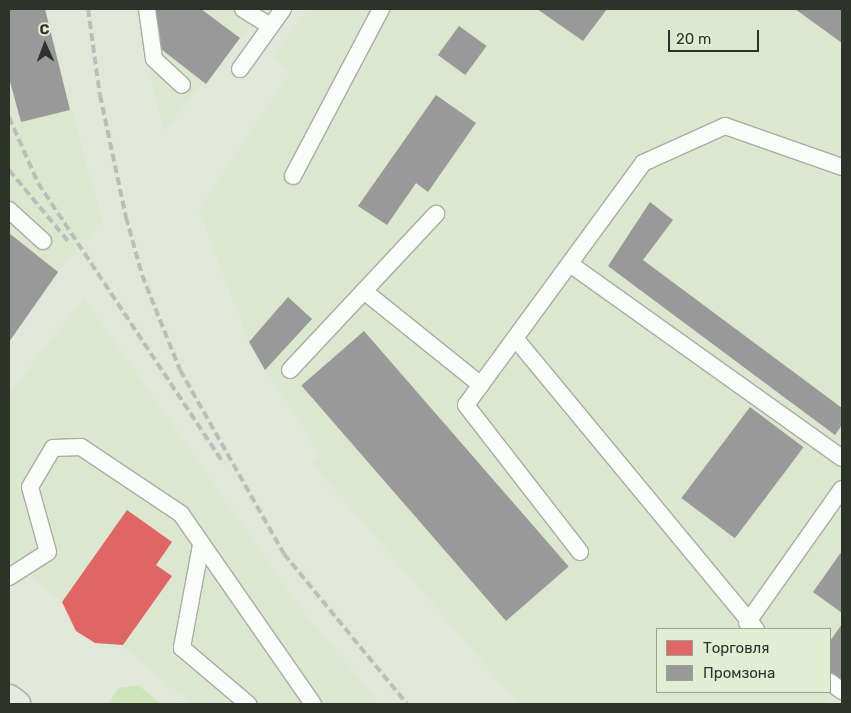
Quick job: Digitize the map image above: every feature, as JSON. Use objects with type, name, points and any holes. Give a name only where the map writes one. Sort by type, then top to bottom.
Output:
[{"type":"main road","points":[[9,698],[16,704]]},
{"type":"lane","points":[[147,9],[154,59],[182,85]]},
{"type":"lane","points":[[243,9],[270,26]]},
{"type":"lane","points":[[240,69],[283,9]]},
{"type":"lane","points":[[293,176],[381,9]]},
{"type":"lane","points":[[580,552],[466,405],[643,162],[724,126],[842,167]]},
{"type":"lane","points":[[9,210],[43,241]]},
{"type":"lane","points":[[290,370],[436,214]]},
{"type":"lane","points":[[570,264],[842,458]]},
{"type":"lane","points":[[364,291],[481,385]]},
{"type":"lane","points":[[515,338],[752,626],[842,489]]},
{"type":"lane","points":[[9,577],[48,552],[30,487],[53,448],[82,447],[181,514],[313,704]]},
{"type":"lane","points":[[201,544],[182,648],[248,704]]},
{"type":"lane","points":[[831,683],[842,691]]},
{"type":"shaded area","points":[[9,9],[45,9],[102,221],[58,272],[9,342]]},
{"type":"shaded area","points":[[135,9],[264,9],[164,131]]},
{"type":"shaded area","points":[[307,9],[842,9],[842,683],[826,704],[519,704],[312,463],[320,455],[249,342],[199,210],[291,72],[273,58]]},
{"type":"shaded area","points":[[84,298],[301,609],[380,704],[191,704],[118,642],[100,644],[83,638],[71,624],[67,606],[9,559],[9,394]]},
{"type":"green space","points":[[138,685],[161,704],[108,704],[119,688]]},
{"type":"building: Торговля","points":[[127,510],[172,542],[156,565],[172,576],[123,645],[95,643],[76,631],[62,602]]},
{"type":"building: Промзона","points":[[9,9],[45,9],[70,110],[21,122],[9,78]]},
{"type":"building: Промзона","points":[[156,9],[201,9],[240,38],[206,84],[157,46]]},
{"type":"building: Промзона","points":[[537,9],[607,9],[583,41]]},
{"type":"building: Промзона","points":[[795,9],[842,9],[842,43]]},
{"type":"building: Промзона","points":[[459,26],[487,46],[465,75],[438,55]]},
{"type":"building: Промзона","points":[[436,95],[476,123],[428,192],[416,183],[387,225],[358,206]]},
{"type":"building: Промзона","points":[[650,202],[673,220],[643,260],[842,408],[842,425],[835,435],[608,266]]},
{"type":"building: Промзона","points":[[9,233],[58,272],[9,342]]},
{"type":"building: Промзона","points":[[288,297],[312,319],[265,370],[249,342]]},
{"type":"building: Промзона","points":[[364,331],[569,566],[506,621],[301,385]]},
{"type":"building: Промзона","points":[[750,407],[804,447],[735,538],[681,498]]},
{"type":"building: Промзона","points":[[842,551],[842,613],[813,592]]},
{"type":"building: Промзона","points":[[842,624],[842,683],[831,675],[831,640]]},
{"type":"railway","points":[[88,9],[100,95],[126,217],[142,275],[180,370],[284,554],[407,704]]},
{"type":"railway","points":[[9,117],[38,183],[223,463]]},
{"type":"railway","points":[[9,170],[68,241]]}]
